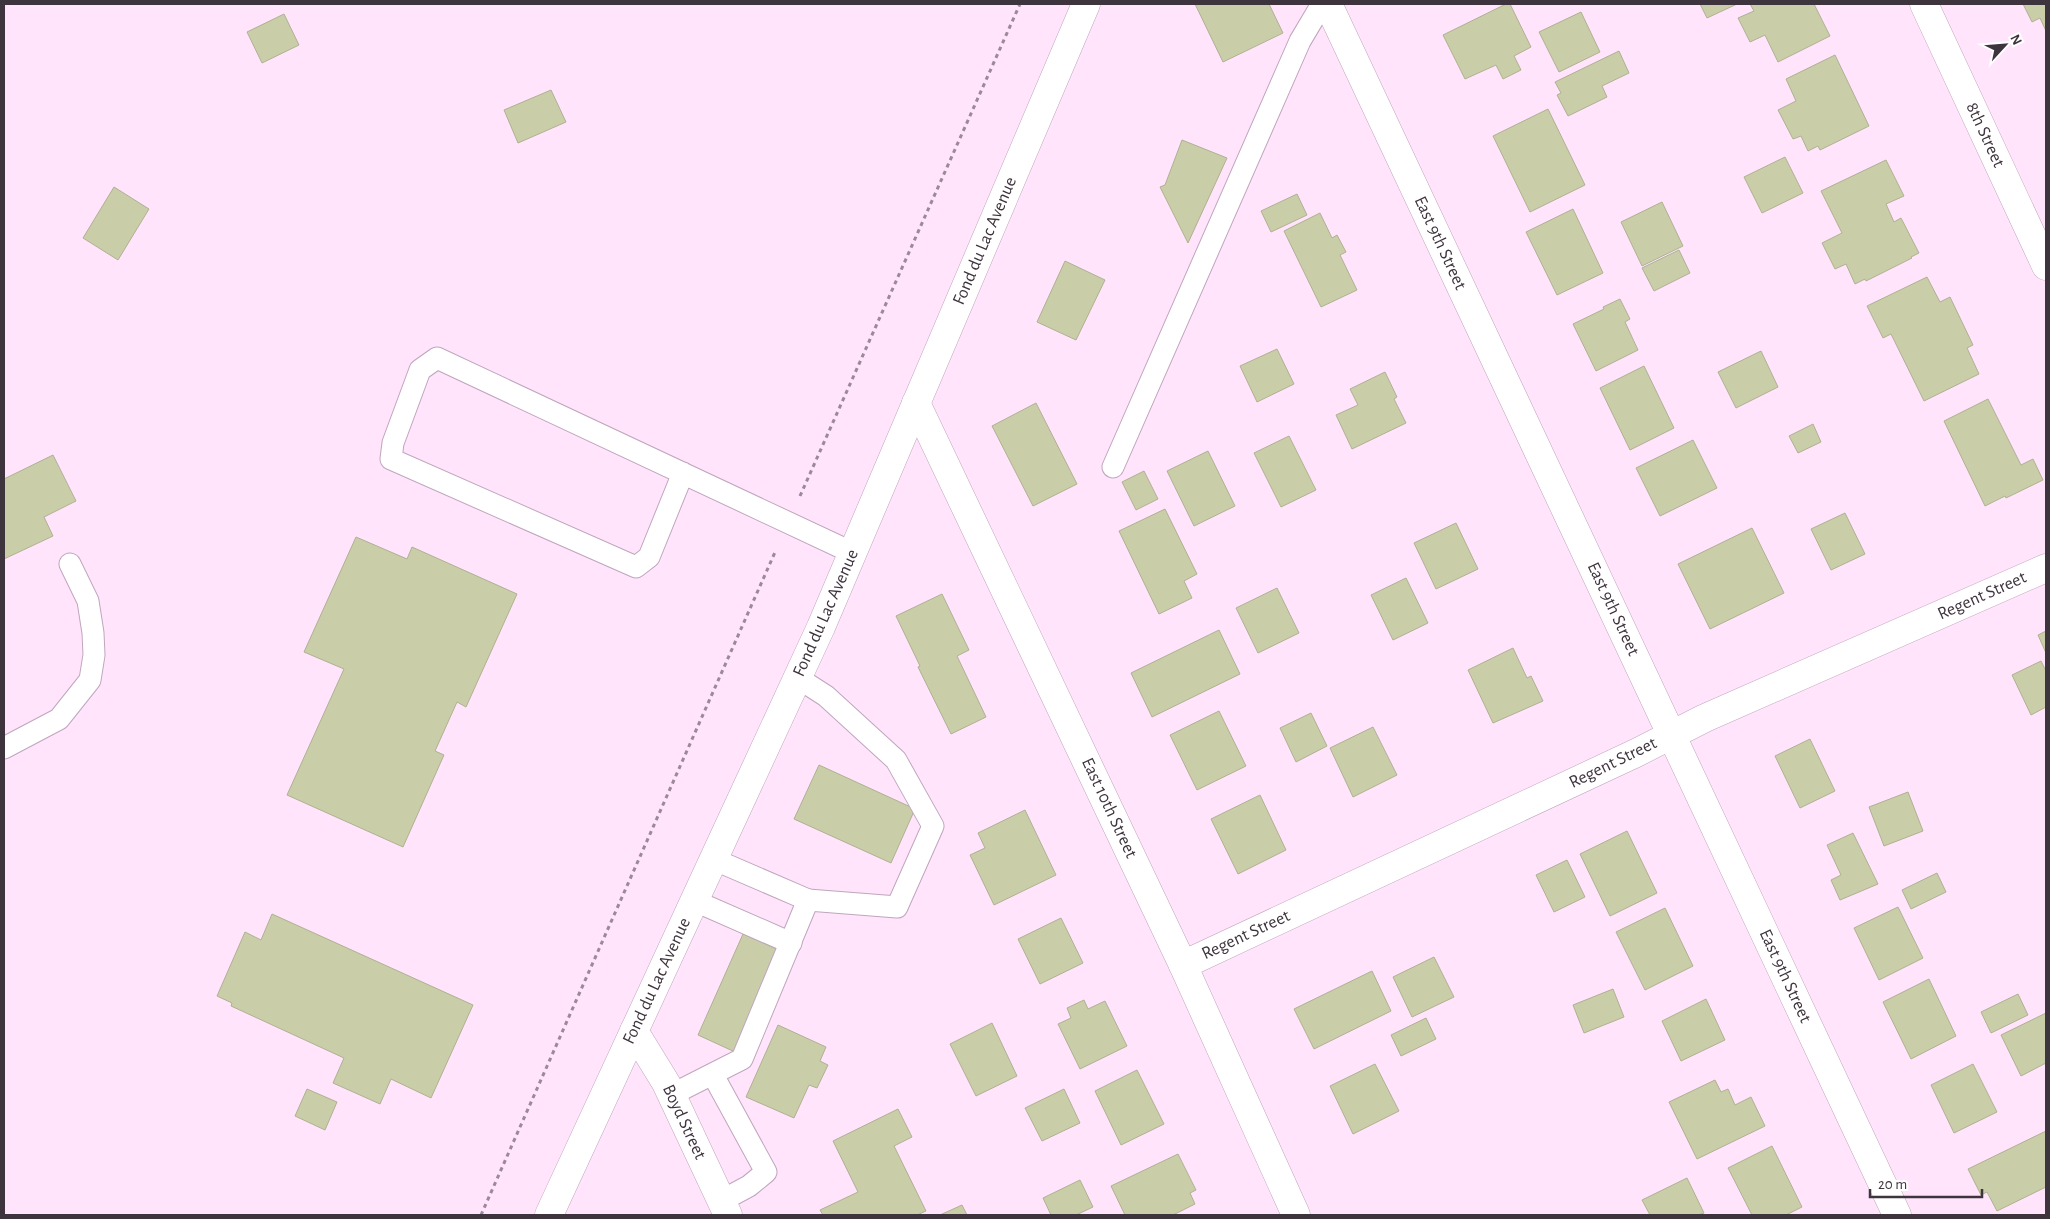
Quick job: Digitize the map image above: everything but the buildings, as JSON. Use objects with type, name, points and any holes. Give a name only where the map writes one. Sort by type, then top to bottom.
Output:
[{"type":"street","name":"Fond du Lac Avenue","points":[[549,1215],[798,678],[1086,4]]},
{"type":"street","name":"East 9th Street","points":[[1328,4],[1897,1215]]},
{"type":"street","name":"8th Street","points":[[1924,4],[2046,266]]},
{"type":"street","name":"East 10th Street","points":[[916,403],[1183,965],[1296,1215]]},
{"type":"street","name":"Regent Street","points":[[1183,965],[1636,753],[1671,734],[2046,568]]},
{"type":"street","name":"Boyd Street","points":[[634,1031],[666,1083],[724,1208]]},
{"type":"lane","points":[[1113,467],[1300,40],[1322,4]]},
{"type":"lane","points":[[683,473],[649,557],[636,567],[391,460],[393,442],[420,370],[437,358],[683,473],[852,553]]},
{"type":"lane","points":[[4,748],[59,719],[90,680],[94,655],[94,633],[88,601],[70,564]]},
{"type":"lane","points":[[714,859],[808,900],[897,907],[933,826],[896,760],[826,696],[798,678]]},
{"type":"lane","points":[[671,1095],[742,1059],[808,900]]},
{"type":"lane","points":[[695,901],[791,943]]},
{"type":"lane","points":[[713,1075],[766,1172],[724,1208]]},
{"type":"path","points":[[481,1215],[1020,4]]}]
